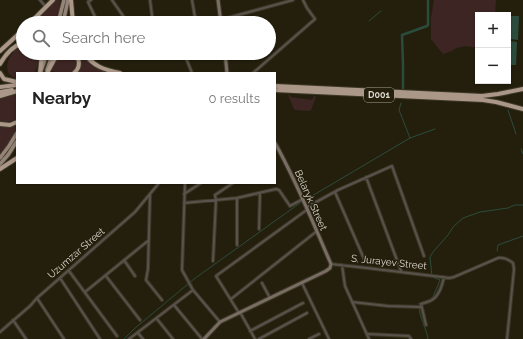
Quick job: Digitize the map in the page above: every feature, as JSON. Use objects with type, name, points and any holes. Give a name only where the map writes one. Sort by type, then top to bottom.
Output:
[{"type":"highway","points":[[37,16],[53,0]]},
{"type":"highway","points":[[71,0],[72,16]]},
{"type":"highway","points":[[0,52],[16,37]]},
{"type":"highway","points":[[0,64],[9,51],[16,47]]},
{"type":"highway","points":[[40,72],[41,60]]},
{"type":"highway","points":[[48,72],[54,60]]},
{"type":"highway","points":[[75,72],[79,64],[78,60]]},
{"type":"highway","points":[[89,60],[100,68],[116,72]]},
{"type":"highway","points":[[0,73],[4,79],[16,84]]},
{"type":"highway","points":[[0,87],[16,84]]},
{"type":"highway","name":"D001","points":[[276,86],[309,90]]},
{"type":"highway","name":"D001","points":[[482,98],[523,89]]},
{"type":"highway","points":[[0,92],[16,90]]},
{"type":"highway","points":[[0,96],[16,90]]},
{"type":"highway","name":"D001","points":[[276,90],[309,90],[482,98],[523,109]]},
{"type":"highway","points":[[0,124],[8,125],[16,122]]},
{"type":"highway","points":[[0,169],[16,159]]},
{"type":"main road","points":[[60,16],[64,0]]},
{"type":"main road","points":[[65,16],[68,0]]},
{"type":"main road","points":[[40,72],[45,60]]},
{"type":"main road","points":[[47,72],[51,60]]},
{"type":"main road","points":[[0,158],[16,135]]},
{"type":"main road","points":[[0,164],[16,143]]},
{"type":"street","points":[[40,0],[46,8]]},
{"type":"street","points":[[91,0],[88,2],[95,16]]},
{"type":"street","points":[[112,0],[123,16]]},
{"type":"street","points":[[150,0],[152,16]]},
{"type":"street","points":[[192,0],[195,16]]},
{"type":"street","points":[[218,0],[219,16]]},
{"type":"street","points":[[240,16],[293,0]]},
{"type":"street","points":[[276,52],[315,19],[303,0]]},
{"type":"street","points":[[187,60],[192,72]]},
{"type":"street","points":[[225,60],[227,72]]},
{"type":"street","points":[[253,72],[267,60]]},
{"type":"street","name":"Belaryk Street","points":[[276,145],[304,200],[331,264]]},
{"type":"street","points":[[254,339],[241,314],[216,276],[307,208],[335,192],[392,166],[424,256]]},
{"type":"street","points":[[366,177],[401,272]]},
{"type":"street","name":"Uzumzar Street","points":[[0,332],[135,212],[158,184]]},
{"type":"street","points":[[185,184],[182,270],[193,290],[220,322]]},
{"type":"street","points":[[184,194],[199,184]]},
{"type":"street","points":[[213,261],[215,194],[231,184]]},
{"type":"street","points":[[184,203],[238,198],[278,189],[290,206],[304,200]]},
{"type":"street","points":[[335,192],[365,261]]},
{"type":"street","points":[[259,229],[260,193]]},
{"type":"street","points":[[150,194],[148,269],[146,280],[162,300]]},
{"type":"street","points":[[237,245],[238,198]]},
{"type":"street","points":[[231,299],[316,231]]},
{"type":"street","points":[[85,292],[149,240]]},
{"type":"street","name":"S. Jurayev Street","points":[[331,264],[450,278],[498,258],[504,258],[513,263],[514,269],[507,339]]},
{"type":"street","points":[[124,260],[135,276]]},
{"type":"street","points":[[174,305],[203,339],[220,322],[327,271],[331,264]]},
{"type":"street","points":[[342,266],[345,286],[369,339]]},
{"type":"street","points":[[69,271],[117,336]]},
{"type":"street","points":[[106,276],[140,320]]},
{"type":"street","points":[[426,325],[421,304],[433,299],[439,292],[444,277]]},
{"type":"street","points":[[60,278],[100,339]]},
{"type":"street","points":[[262,283],[270,298]]},
{"type":"street","points":[[302,283],[329,339]]},
{"type":"street","points":[[129,339],[193,290]]},
{"type":"street","points":[[37,298],[64,339]]},
{"type":"street","points":[[352,302],[422,308]]},
{"type":"street","points":[[250,331],[303,303]]},
{"type":"street","points":[[259,339],[307,313]]},
{"type":"street","points":[[157,319],[173,339]]},
{"type":"street","points":[[13,320],[26,339]]},
{"type":"street","points":[[138,333],[143,339]]},
{"type":"street","points":[[309,339],[319,334]]},
{"type":"street","points":[[367,334],[409,336],[411,339]]},
{"type":"shaded area","points":[[55,0],[60,0],[56,16],[39,16]]},
{"type":"shaded area","points":[[434,0],[496,0],[495,12],[475,12],[475,48],[466,46],[456,48],[443,54],[431,39],[431,18]]},
{"type":"shaded area","points":[[511,16],[519,16],[518,40],[511,39]]},
{"type":"shaded area","points":[[511,41],[517,42],[516,65],[511,65]]},
{"type":"shaded area","points":[[16,49],[16,60],[39,60],[35,72],[16,72],[16,78],[12,76],[7,68]]},
{"type":"shaded area","points":[[56,60],[76,60],[78,63],[71,72],[54,72],[51,71]]},
{"type":"shaded area","points":[[80,60],[88,60],[98,68],[109,72],[78,72],[81,63]]},
{"type":"shaded area","points":[[16,94],[16,119],[13,121],[0,121],[0,98]]},
{"type":"shaded area","points":[[288,95],[291,97],[312,100],[314,96],[316,97],[311,110],[295,110]]},
{"type":"shaded area","points":[[16,125],[16,129],[0,155],[0,126],[9,127]]},
{"type":"waterway","points":[[403,88],[402,35],[428,25],[428,0]]},
{"type":"waterway","points":[[369,21],[381,11]]},
{"type":"waterway","points":[[401,103],[399,110],[410,138]]},
{"type":"waterway","points":[[508,110],[516,134]]},
{"type":"waterway","points":[[124,339],[194,279],[300,203],[410,138],[435,129]]},
{"type":"waterway","points":[[521,149],[523,154]]},
{"type":"waterway","points":[[426,302],[433,297],[440,280],[432,277],[430,257],[453,227],[463,218],[480,212],[508,208],[515,205],[523,205]]},
{"type":"waterway","points":[[497,251],[498,245],[523,236]]},
{"type":"waterway","points":[[421,303],[419,303],[420,314],[428,339]]}]
